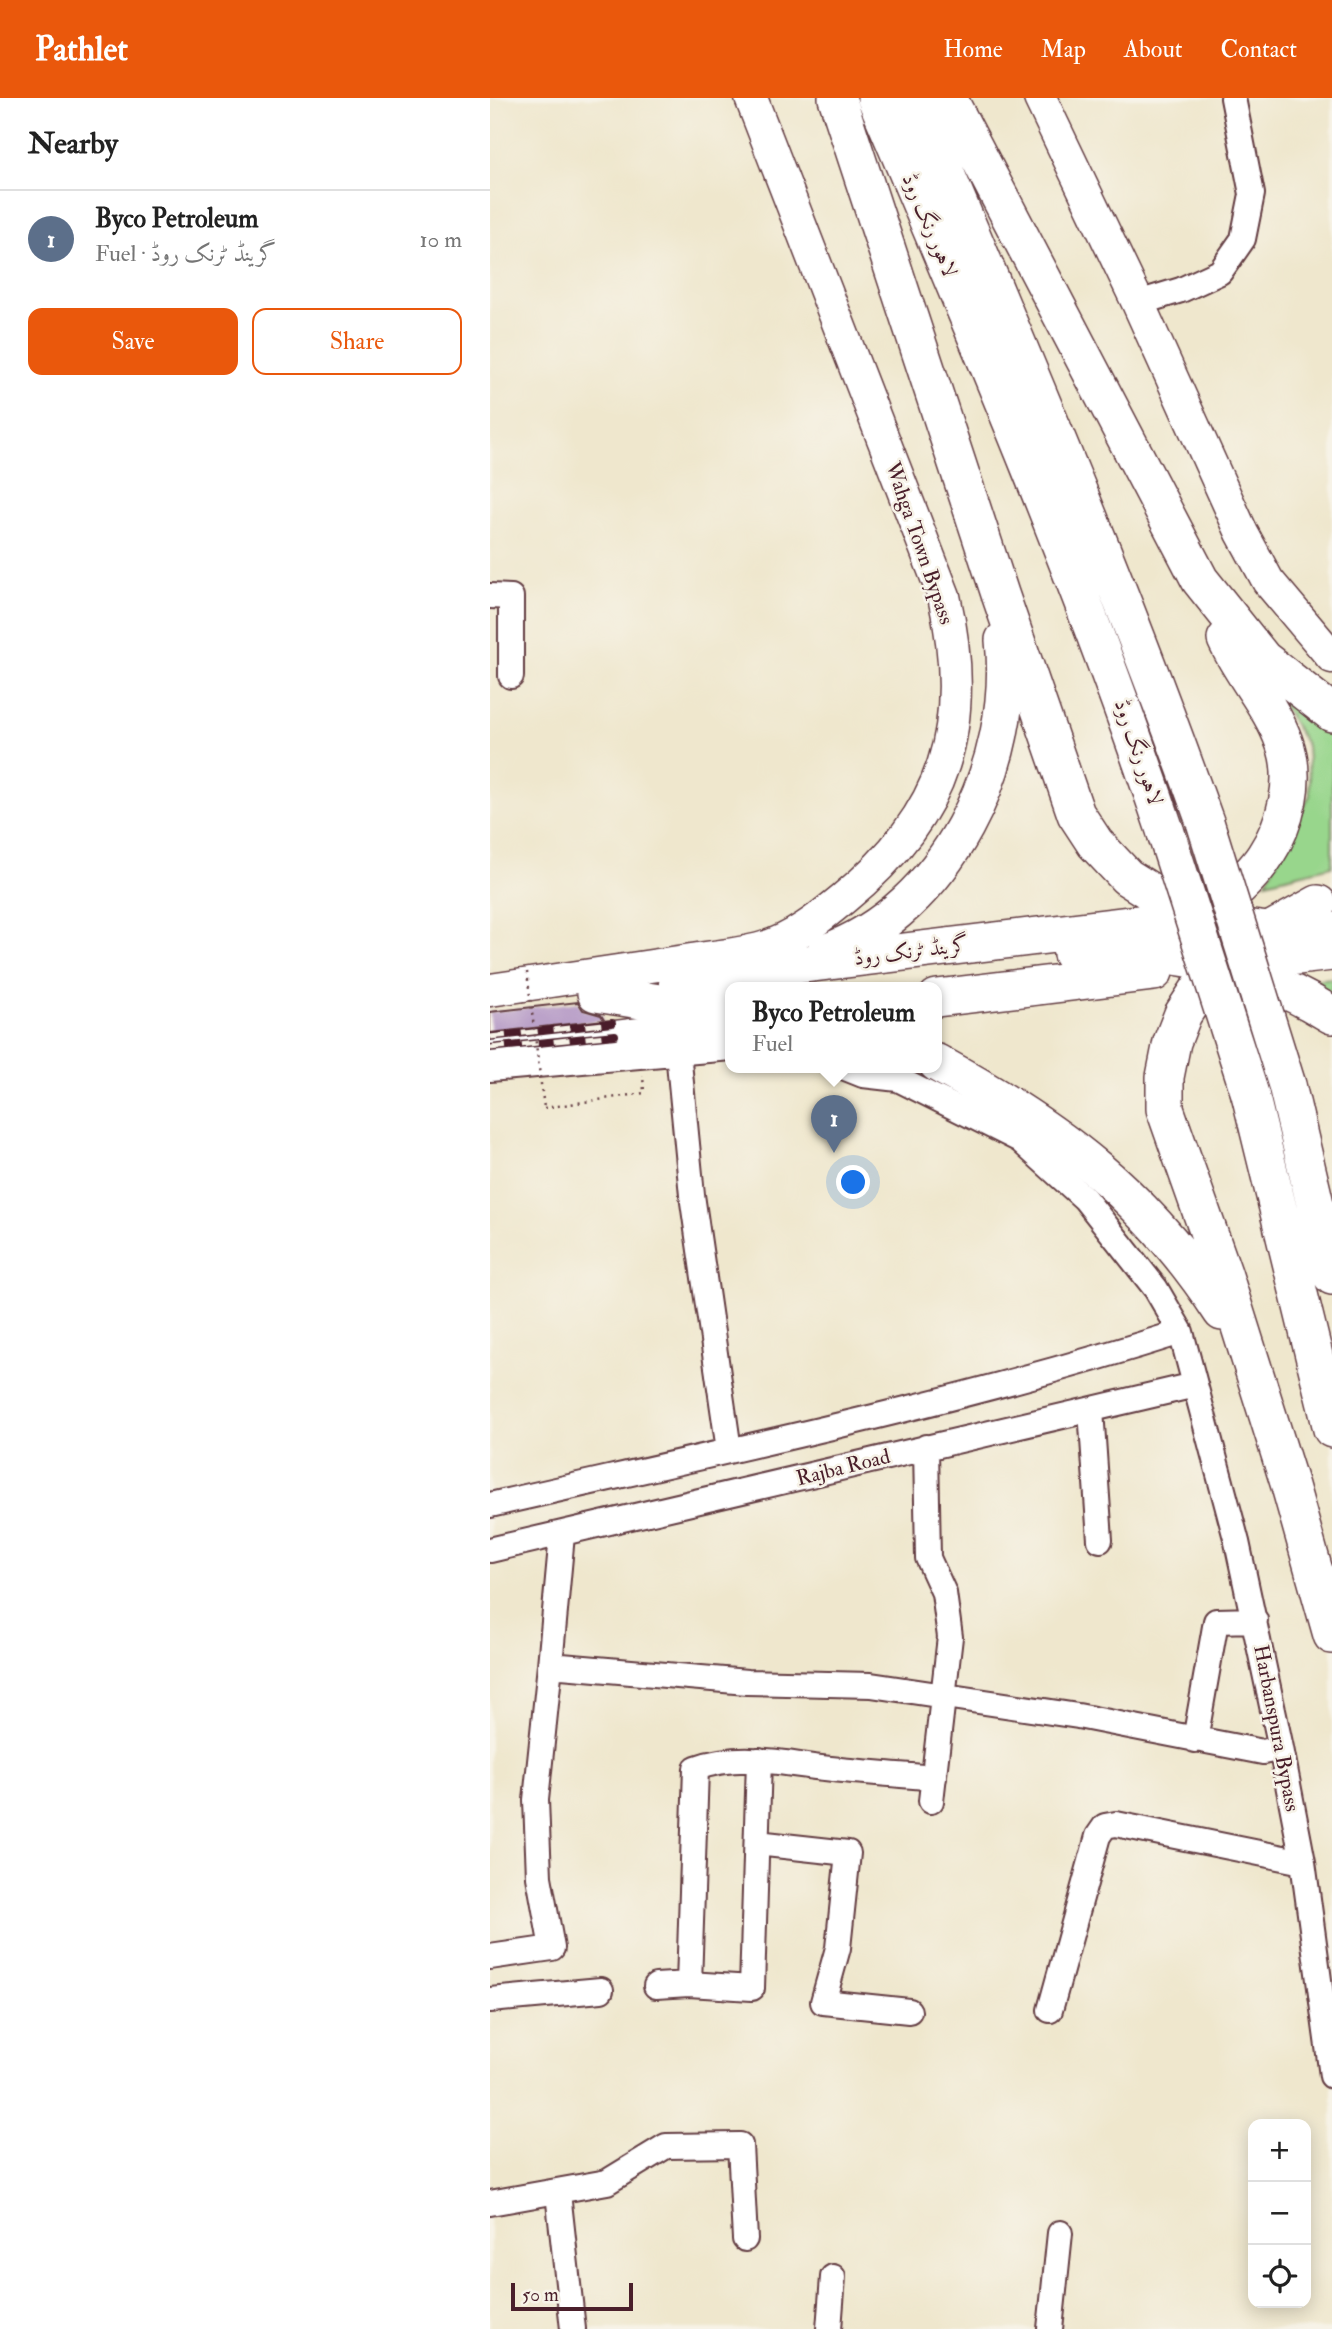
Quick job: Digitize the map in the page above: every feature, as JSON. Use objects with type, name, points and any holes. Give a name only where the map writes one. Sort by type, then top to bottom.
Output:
[{"type":"highway","points":[[837,98],[1060,774],[1076,814],[1088,834],[1127,877],[1159,897],[1237,927],[1268,931]]},
{"type":"highway","name":"لاہور رنگ روڈ","points":[[876,98],[1034,472],[1122,701],[1250,1094],[1332,1429]]},
{"type":"highway","name":"لاہور رنگ روڈ","points":[[914,98],[1160,693],[1205,822],[1287,1085],[1332,1276]]},
{"type":"highway","points":[[948,98],[1199,580],[1230,649],[1284,742],[1289,764],[1288,801],[1265,857],[1209,915],[1159,954],[1121,975]]},
{"type":"highway","points":[[1199,580],[1263,659],[1332,713]]},
{"type":"highway","points":[[787,967],[843,947],[890,916],[924,884],[959,839],[983,791],[998,744],[1006,686],[1000,594]]},
{"type":"highway","points":[[1327,912],[1268,931],[1222,965],[1200,988],[1183,1014],[1172,1042],[1165,1077],[1166,1109],[1298,1510],[1332,1635]]},
{"type":"highway","name":"گرینڈ ٹرنک روڈ","points":[[787,967],[1209,915],[1327,912]]},
{"type":"highway","points":[[787,967],[1090,952],[1159,954],[1222,965],[1288,990],[1332,1014]]},
{"type":"highway","points":[[942,997],[1332,952]]},
{"type":"highway","points":[[596,993],[666,1004],[725,989]]},
{"type":"highway","points":[[942,1066],[1038,1122],[1079,1151],[1124,1190],[1171,1241],[1245,1348]]},
{"type":"main road","name":"Wahga Town Bypass","points":[[490,989],[787,967],[816,921],[875,873],[925,810],[945,768],[953,714],[955,645],[944,596],[751,98]]},
{"type":"main road","points":[[1040,98],[1138,303],[1242,533],[1268,582],[1332,657]]},
{"type":"main road","name":"گرینڈ ٹرنک روڈ","points":[[747,982],[787,967]]},
{"type":"main road","points":[[490,1008],[596,993]]},
{"type":"main road","points":[[490,1052],[725,1024]]},
{"type":"street","points":[[1138,303],[1181,290],[1220,272],[1243,239],[1252,194],[1233,98]]},
{"type":"street","points":[[490,596],[511,597],[511,676]]},
{"type":"street","points":[[490,1069],[725,1048]]},
{"type":"street","points":[[678,1052],[692,1195],[729,1450]]},
{"type":"street","name":"Harbanspura Bypass","points":[[860,1073],[898,1079],[1020,1140],[1085,1199],[1156,1289],[1181,1332],[1255,1620],[1303,1861],[1323,1936],[1332,2076]]},
{"type":"street","points":[[490,1505],[1065,1369],[1181,1332]]},
{"type":"street","name":"Rajba Road","points":[[490,1550],[1195,1385]]},
{"type":"street","points":[[1091,1410],[1100,1539]]},
{"type":"street","points":[[689,1984],[690,1873],[696,1768],[720,1759],[759,1760],[933,1789],[950,1637],[944,1592],[928,1558],[926,1447]]},
{"type":"street","points":[[490,1958],[552,1948],[539,1877],[536,1800],[537,1767],[562,1535]]},
{"type":"street","points":[[1195,1740],[1216,1621],[1255,1620]]},
{"type":"street","points":[[550,1665],[747,1682],[871,1685],[1078,1716],[1264,1752],[1281,1748]]},
{"type":"street","points":[[656,1986],[689,1984],[752,1988],[759,1760]]},
{"type":"street","points":[[1050,2010],[1098,1836],[1105,1826],[1116,1824],[1303,1861]]},
{"type":"street","points":[[757,1843],[848,1853],[838,1948],[823,2002],[909,2011]]},
{"type":"street","points":[[490,2000],[601,1990]]},
{"type":"street","points":[[490,2203],[558,2193],[607,2182],[666,2146],[740,2145],[745,2239]]},
{"type":"street","points":[[558,2193],[573,2329]]},
{"type":"street","points":[[1050,2329],[1060,2233]]},
{"type":"street","points":[[829,2329],[833,2277]]},
{"type":"path","points":[[527,972],[544,1108],[645,1093]]},
{"type":"green space","points":[[1269,682],[1332,733],[1332,866],[1266,882],[1310,795],[1307,746]]},
{"type":"green space","points":[[1332,978],[1332,994],[1304,981]]},
{"type":"building","points":[[578,1002],[583,1010],[601,1015],[604,1020],[490,1033],[490,1012]]},
{"type":"railway","points":[[490,1037],[612,1023]]},
{"type":"railway","points":[[490,1048],[615,1035]]},
{"type":"place","name":"Byco Petroleum","points":[[834,1153]]}]
